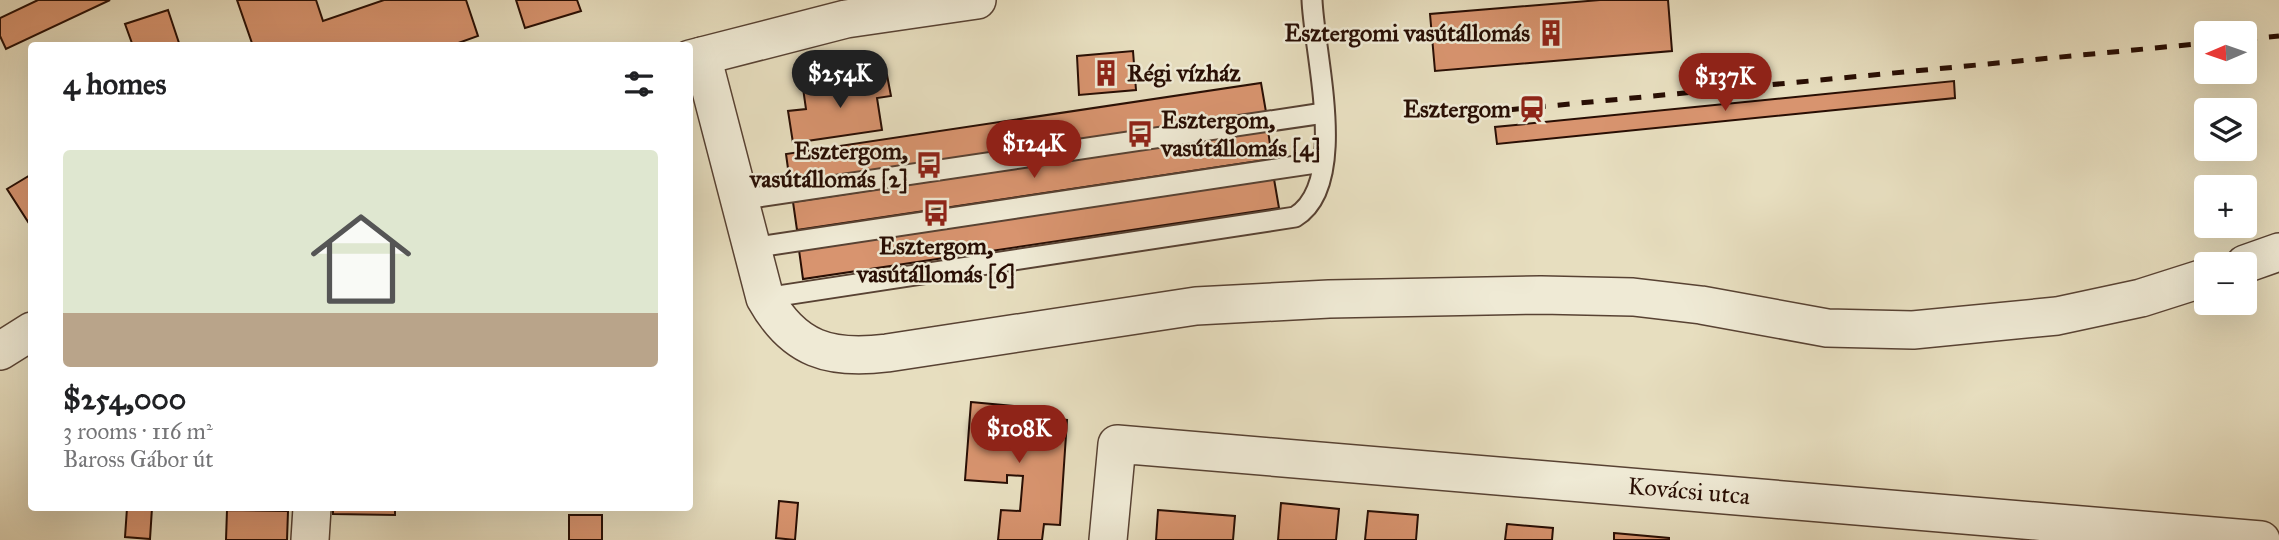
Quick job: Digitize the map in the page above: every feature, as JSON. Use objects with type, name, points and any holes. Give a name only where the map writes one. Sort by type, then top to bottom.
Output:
[{"type":"street","points":[[976,0],[843,9],[696,57],[765,299],[783,327],[811,347],[845,355],[868,355],[1196,306],[1329,299],[1541,295],[1633,297],[1701,305],[1827,328],[1913,330],[2057,316],[2141,298],[2194,282]]},
{"type":"street","points":[[2257,260],[2279,252]]},
{"type":"street","points":[[0,351],[28,334]]},
{"type":"street","name":"Kovácsi utca","points":[[1108,540],[1117,444],[2261,540]]},
{"type":"street","points":[[310,540],[312,511]]},
{"type":"lane","points":[[765,299],[1280,222],[1296,217],[1308,209],[1319,188],[1323,162],[1324,113],[1312,0]]},
{"type":"lane","points":[[738,200],[1324,113]]},
{"type":"lane","points":[[751,248],[1323,162]]},
{"type":"building","points":[[38,0],[110,0],[6,49],[0,36],[0,18]]},
{"type":"building","points":[[237,0],[316,0],[323,21],[384,0],[466,0],[478,36],[461,42],[252,42]]},
{"type":"building","points":[[516,0],[577,0],[581,11],[525,28]]},
{"type":"building","name":"Esztergomi vasútállomás","points":[[1600,0],[1668,0],[1672,51],[1435,71],[1430,14]]},
{"type":"building","points":[[168,10],[179,42],[132,42],[125,24]]},
{"type":"building","name":"Régi vízház","points":[[1133,51],[1136,90],[1079,95],[1077,56]]},
{"type":"building","points":[[887,75],[891,96],[877,98],[882,130],[793,143],[788,111],[806,109],[803,88]]},
{"type":"building","points":[[1954,81],[1955,98],[1497,144],[1495,127]]},
{"type":"building","points":[[1261,83],[1266,112],[790,183],[786,154]]},
{"type":"building","points":[[1268,130],[1272,159],[797,230],[793,202]]},
{"type":"building","points":[[28,176],[28,222],[7,189]]},
{"type":"building","points":[[1274,179],[1279,208],[803,279],[799,250]]},
{"type":"building","points":[[971,402],[1013,406],[1011,423],[1027,424],[1027,417],[1067,420],[1060,525],[1044,524],[1042,540],[998,540],[1001,510],[1020,511],[1023,476],[1007,475],[1007,483],[965,480]]},
{"type":"building","points":[[779,501],[798,503],[795,540],[776,538]]},
{"type":"building","points":[[1281,503],[1339,509],[1336,540],[1278,540]]},
{"type":"building","points":[[1158,510],[1235,516],[1233,540],[1156,540]]},
{"type":"building","points":[[127,511],[152,511],[150,539],[125,537]]},
{"type":"building","points":[[227,511],[288,511],[287,540],[226,540]]},
{"type":"building","points":[[333,511],[395,511],[395,515],[333,514]]},
{"type":"building","points":[[1368,511],[1418,515],[1416,540],[1365,540]]},
{"type":"building","points":[[569,515],[602,515],[602,540],[569,540]]},
{"type":"building","points":[[1507,524],[1553,528],[1552,540],[1505,540]]},
{"type":"building","points":[[1614,533],[1669,538],[1669,540],[1614,540]]},
{"type":"railway","points":[[2258,38],[2279,36]]},
{"type":"railway","points":[[1486,112],[2194,44]]},
{"type":"place","name":"Esztergomi vasútállomás","points":[[1551,33]]},
{"type":"place","name":"Régi vízház","points":[[1106,73]]},
{"type":"place","name":"Esztergom","points":[[1532,109]]},
{"type":"place","name":"Esztergom, vasútállomás [4]","points":[[1140,134]]},
{"type":"place","name":"Esztergom, vasútállomás [2]","points":[[929,165]]},
{"type":"place","name":"Esztergom, vasútállomás [6]","points":[[936,213]]}]
